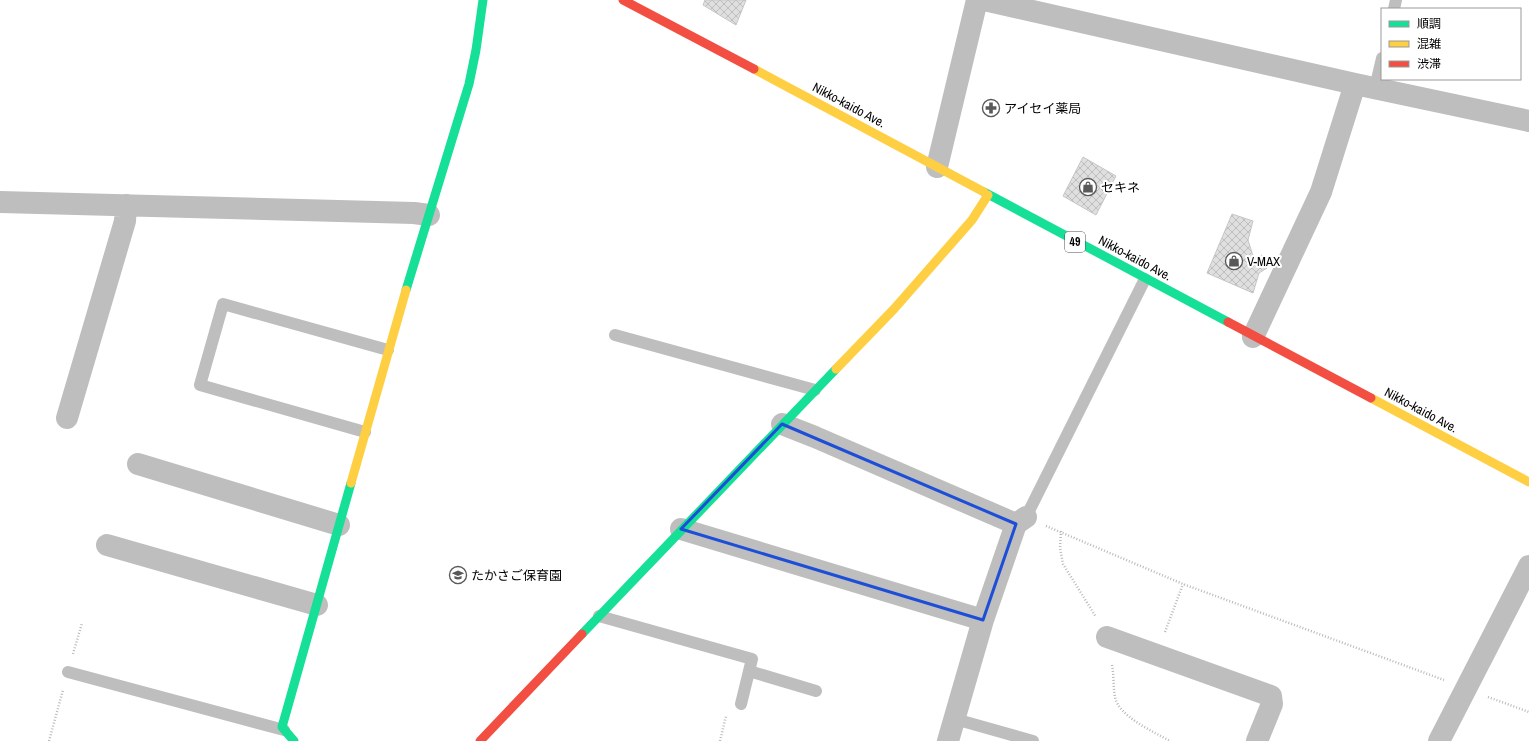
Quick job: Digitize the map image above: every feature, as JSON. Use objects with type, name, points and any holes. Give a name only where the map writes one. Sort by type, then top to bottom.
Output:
[{"type":"street","points":[[294,741],[282,727],[388,350],[469,84],[476,50],[483,0]]},
{"type":"street","name":"Nikko-kaido Ave.","points":[[623,0],[937,166],[988,195],[1253,337],[1529,482]]},
{"type":"street","points":[[937,166],[976,0]]},
{"type":"street","points":[[984,0],[1365,86],[1529,121]]},
{"type":"street","points":[[1253,337],[1321,192],[1365,86]]},
{"type":"street","points":[[480,741],[681,529],[894,309],[972,220],[988,195]]},
{"type":"street","points":[[0,202],[414,213],[429,215]]},
{"type":"street","points":[[67,418],[125,221],[126,205]]},
{"type":"street","points":[[782,424],[815,436],[1021,521],[984,620],[948,741]]},
{"type":"street","points":[[138,464],[339,525]]},
{"type":"street","points":[[681,529],[984,620]]},
{"type":"street","points":[[107,545],[317,605]]},
{"type":"street","points":[[1439,741],[1529,566]]},
{"type":"street","points":[[1107,637],[1271,696],[1272,704],[1257,741]]},
{"type":"lane","points":[[1365,86],[1381,60]]},
{"type":"lane","points":[[1021,521],[1145,279]]},
{"type":"lane","points":[[365,432],[200,385],[223,304],[388,350]]},
{"type":"lane","points":[[616,335],[815,390]]},
{"type":"lane","points":[[599,616],[752,659],[741,704]]},
{"type":"lane","points":[[749,671],[816,691]]},
{"type":"lane","points":[[68,672],[284,730]]},
{"type":"lane","points":[[955,719],[1033,741]]},
{"type":"path","points":[[1021,521],[1182,584],[1529,712]]},
{"type":"path","points":[[1157,655],[1182,584]]},
{"type":"highlighted area","points":[[782,424],[1016,524],[983,620],[681,529]]},
{"type":"building","points":[[705,0],[746,0],[736,25],[703,5]]},
{"type":"building","points":[[1083,157],[1116,176],[1096,215],[1063,196]]},
{"type":"building","points":[[1232,214],[1253,221],[1248,240],[1254,259],[1262,255],[1267,268],[1259,273],[1253,293],[1207,273]]},
{"type":"traffic: fast","points":[[406,290],[469,84],[476,50],[483,0]]},
{"type":"traffic: fast","points":[[984,192],[1228,322]]},
{"type":"traffic: fast","points":[[582,634],[836,369]]},
{"type":"traffic: fast","points":[[294,741],[282,727],[351,483]]},
{"type":"traffic: slow","points":[[754,69],[984,192]]},
{"type":"traffic: slow","points":[[836,369],[894,309],[972,220],[988,195]]},
{"type":"traffic: slow","points":[[351,483],[406,290]]},
{"type":"traffic: slow","points":[[1371,398],[1529,482]]},
{"type":"traffic: jam","points":[[623,0],[754,69]]},
{"type":"traffic: jam","points":[[1228,322],[1371,398]]},
{"type":"traffic: jam","points":[[480,741],[582,634]]},
{"type":"place","name":"アイセイ薬局","points":[[991,108]]},
{"type":"place","name":"セキネ","points":[[1088,187]]},
{"type":"place","name":"V-MAX","points":[[1234,261]]},
{"type":"place","name":"たかさご保育園","points":[[458,575]]}]
